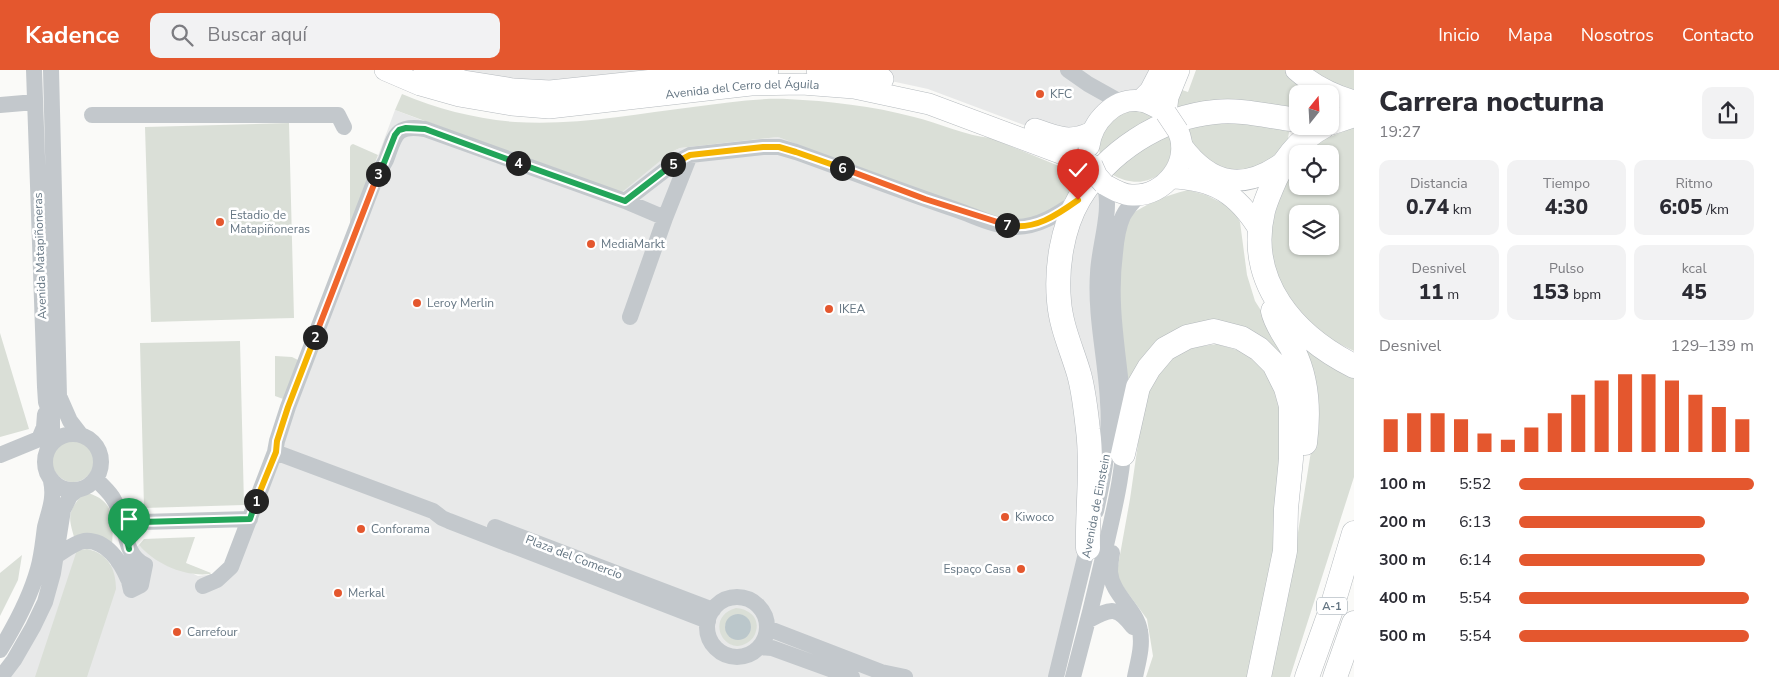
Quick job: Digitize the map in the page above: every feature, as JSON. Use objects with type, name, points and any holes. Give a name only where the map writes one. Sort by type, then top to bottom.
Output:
[{"type":"highway","points":[[1088,548],[1089,434],[1079,374],[1066,336],[1059,301],[1058,273],[1068,223],[1078,200],[1092,181],[1119,153],[1146,134],[1160,127],[1197,115],[1228,111],[1289,119]]},
{"type":"highway","points":[[1259,677],[1285,551],[1296,513],[1308,404],[1302,374],[1294,353],[1273,314],[1270,290],[1263,261],[1260,231],[1263,210],[1274,180],[1284,161],[1310,135]]},
{"type":"highway","points":[[1270,290],[1284,312],[1300,328],[1321,346],[1352,365]]},
{"type":"highway","points":[[1123,454],[1138,387],[1149,368],[1165,349],[1187,337],[1214,331],[1241,338],[1259,349],[1274,364],[1286,388],[1291,406],[1292,443],[1286,509],[1285,551]]},
{"type":"highway","name":"A-1","points":[[1307,677],[1332,607],[1354,533]]},
{"type":"highway","name":"A-1","points":[[1335,677],[1354,623]]},
{"type":"main road","name":"Avenida del Cerro del Águila","points":[[385,70],[420,85],[459,96],[512,105],[549,108],[750,86],[802,84],[854,88],[929,104],[1092,165]]},
{"type":"main road","name":"Avenida del Cerro del Águila","points":[[424,70],[464,81],[513,89],[550,91],[768,70]]},
{"type":"main road","name":"Avenida del Cerro del Águila","points":[[817,70],[854,73],[928,89],[1060,139],[1082,137],[1097,125]]},
{"type":"main road","points":[[1161,70],[1150,91],[1131,102],[1109,110],[1097,125],[1089,149],[1092,165],[1104,184],[1122,193],[1139,195],[1160,188],[1171,178],[1179,164],[1180,139]]},
{"type":"main road","points":[[1166,113],[1168,97],[1179,70]]},
{"type":"main road","points":[[1296,70],[1304,77],[1333,94],[1354,102]]},
{"type":"main road","points":[[1131,102],[1153,105],[1166,113],[1196,163],[1228,180],[1241,182],[1261,177],[1284,161]]},
{"type":"main road","points":[[1171,178],[1195,180],[1222,190],[1236,199],[1246,209],[1260,231]]},
{"type":"street","name":"Avenida Matapiñoneras","points":[[34,70],[46,402],[52,419],[52,442]]},
{"type":"street","name":"Avenida Matapiñoneras","points":[[51,70],[59,396],[70,421],[80,434]]},
{"type":"street","points":[[1068,70],[1088,84],[1131,102]]},
{"type":"street","points":[[1088,84],[1097,97],[1097,125]]},
{"type":"street","points":[[0,105],[35,102]]},
{"type":"street","points":[[92,115],[338,115],[344,127]]},
{"type":"street","points":[[203,586],[217,580],[231,567],[276,452],[285,442],[383,179],[384,163],[395,135],[399,130],[415,127],[425,129],[625,201],[665,218]]},
{"type":"street","points":[[625,201],[673,164],[690,155],[763,147],[779,147],[796,152],[951,208],[1014,227],[1037,224],[1056,216],[1078,200]]},
{"type":"street","points":[[630,317],[665,218],[690,155]]},
{"type":"street","name":"Avenida de Einstein","points":[[1056,677],[1088,548],[1106,463],[1109,403],[1098,311],[1101,248],[1108,201],[1104,184]]},
{"type":"street","name":"Avenida de Einstein","points":[[1074,677],[1118,496],[1124,426],[1112,308],[1112,275],[1116,241],[1122,217],[1139,195]]},
{"type":"street","points":[[0,454],[39,439],[44,427],[46,402]]},
{"type":"street","points":[[0,650],[18,621],[38,569],[53,490],[45,469],[45,455],[52,442],[65,434],[80,434],[95,444],[100,453],[100,471],[86,486],[70,496],[63,510],[53,573],[41,610],[14,660],[1,677]]},
{"type":"street","name":"Plaza del Comercio","points":[[276,452],[433,511],[446,510],[453,512],[710,615]]},
{"type":"street","points":[[51,481],[58,487],[68,490],[86,486],[115,500],[123,520],[129,549],[137,561],[145,565],[141,585],[131,590],[123,567],[111,551],[96,543],[84,541],[56,556]]},
{"type":"street","points":[[1118,496],[1110,571],[1116,589],[1137,622],[1140,632],[1140,646],[1135,677]]},
{"type":"street","points":[[123,520],[142,522],[250,519]]},
{"type":"street","points":[[738,597],[755,603],[762,610],[767,628],[765,638],[760,647],[744,656],[735,657],[726,655],[718,649],[711,641],[708,631],[710,615],[720,603],[738,597]]},
{"type":"street","points":[[1089,620],[1102,613],[1114,611],[1123,614],[1138,634],[1140,646]]},
{"type":"street","points":[[767,628],[885,674],[905,677]]},
{"type":"street","points":[[760,647],[772,648],[852,677]]},
{"type":"shaded area","points":[[424,70],[768,70],[550,91]]},
{"type":"shaded area","points":[[817,70],[1161,70],[1154,85],[1061,139],[928,89],[854,73]]},
{"type":"shaded area","points":[[1196,70],[1288,70],[1310,85],[1289,85],[1289,110],[1176,111],[1179,89],[1188,92]]},
{"type":"shaded area","points":[[1306,70],[1354,70],[1354,94]]},
{"type":"shaded area","points":[[402,94],[443,109],[472,116],[500,121],[537,123],[604,119],[751,100],[787,99],[835,103],[898,113],[972,135],[991,138],[1083,176],[1056,210],[1013,223],[927,194],[778,137],[680,148],[671,152],[621,193],[395,110]]},
{"type":"shaded area","points":[[1131,108],[1159,117],[1100,155],[1098,141],[1109,119]]},
{"type":"shaded area","points":[[395,110],[563,174],[671,152],[680,148],[778,137],[798,144],[1056,210],[1092,165],[1104,184],[1109,403],[1056,677],[0,677],[33,627],[56,556],[77,550],[111,565],[139,545],[146,552],[198,576],[215,574],[227,564]]},
{"type":"shaded area","points":[[1228,121],[1286,128],[1289,132],[1288,139],[1270,161],[1257,171],[1222,170],[1191,148],[1185,128]]},
{"type":"shaded area","name":"Estadio de Matapiñoneras","points":[[289,123],[294,318],[151,322],[145,127]]},
{"type":"shaded area","points":[[1354,127],[1354,351],[1315,332],[1276,281],[1268,247],[1271,218],[1281,185],[1289,174],[1289,195],[1339,195],[1339,145],[1316,145],[1320,141],[1339,135],[1339,133]]},
{"type":"shaded area","points":[[1170,131],[1172,145],[1170,158],[1165,168],[1157,175],[1148,180],[1137,182],[1124,180],[1111,174],[1114,167]]},
{"type":"shaded area","points":[[353,144],[378,155],[350,226],[350,147]]},
{"type":"shaded area","points":[[1188,190],[1206,195],[1232,208],[1240,222],[1247,275],[1255,301],[1277,336],[1294,369],[1230,325],[1133,379],[1126,378],[1119,292],[1123,240],[1129,216],[1157,200]]},
{"type":"shaded area","points":[[0,333],[29,429],[0,437]]},
{"type":"shaded area","points":[[240,341],[244,505],[144,508],[140,343]]},
{"type":"shaded area","points":[[1217,344],[1253,355],[1277,386],[1283,448],[1275,562],[1249,677],[1146,677],[1153,656],[1147,619],[1116,577],[1143,409],[1156,373],[1182,349]]},
{"type":"shaded area","points":[[1308,348],[1354,378],[1354,477],[1290,677],[1270,677],[1286,607],[1313,439],[1301,352]]},
{"type":"shaded area","points":[[275,356],[292,357],[300,361],[286,400],[275,396]]},
{"type":"shaded area","points":[[77,440],[85,443],[91,449],[94,461],[91,473],[85,479],[69,482],[61,479],[55,473],[52,457],[55,449],[61,443]]},
{"type":"shaded area","points":[[88,493],[97,497],[109,507],[113,529],[112,547],[75,540],[70,515],[83,494]]},
{"type":"shaded area","points":[[195,537],[186,563],[210,574],[191,573],[171,568],[153,558],[139,545],[144,539]]},
{"type":"shaded area","points":[[87,549],[100,554],[109,563],[116,582],[116,589],[87,677],[35,677],[77,550]]},
{"type":"shaded area","points":[[22,555],[18,580],[0,616],[0,573]]},
{"type":"shaded area","points":[[736,608],[749,612],[755,618],[757,626],[755,635],[750,641],[739,646],[731,645],[725,640],[719,627],[721,619],[726,613]],"holes":[[[733,615],[745,616],[750,623],[751,629],[745,638],[735,639],[730,637],[727,632],[725,625]]]},
{"type":"shaded area","points":[[738,614],[747,618],[751,627],[747,636],[738,640],[729,636],[725,627],[729,618]]},
{"type":"place","name":"KFC","points":[[1040,94]]},
{"type":"place","name":"Estadio de Matapiñoneras","points":[[220,222]]},
{"type":"place","name":"MediaMarkt","points":[[591,244]]},
{"type":"place","name":"Leroy Merlin","points":[[417,303]]},
{"type":"place","name":"IKEA","points":[[829,309]]},
{"type":"place","name":"Kiwoco","points":[[1005,517]]},
{"type":"place","name":"Conforama","points":[[361,529]]},
{"type":"place","name":"Espaço Casa","points":[[1021,569]]},
{"type":"place","name":"Merkal","points":[[338,593]]},
{"type":"place","name":"Carrefour","points":[[177,632]]},
{"type":"route","points":[[129,549],[123,520],[142,522],[250,519],[276,452],[277,441],[288,407],[310,349],[376,177],[399,130],[415,127],[425,129],[625,201],[673,164],[690,155],[763,147],[779,147],[796,152],[925,199],[996,223],[1014,227],[1037,224],[1056,216],[1078,200]]}]
